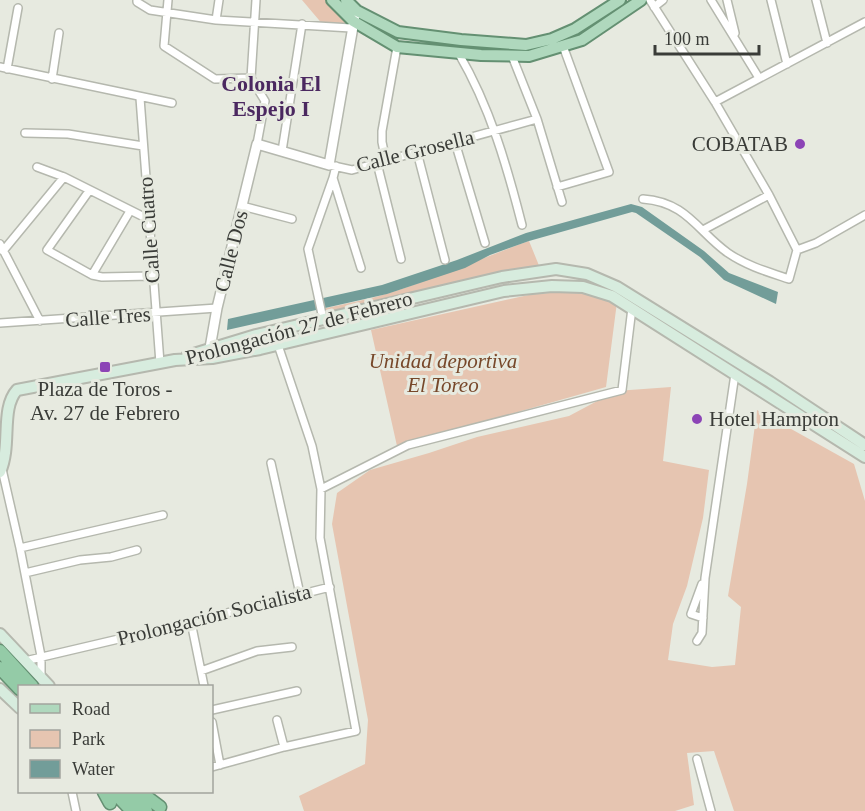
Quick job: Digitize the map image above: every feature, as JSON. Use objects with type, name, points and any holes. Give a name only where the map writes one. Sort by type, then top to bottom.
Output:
[{"type":"highway","points":[[0,651],[41,684]]},
{"type":"highway","points":[[0,668],[18,687]]},
{"type":"highway","points":[[129,793],[146,811]]},
{"type":"highway","points":[[141,793],[162,809]]},
{"type":"highway","points":[[113,802],[132,811]]},
{"type":"main road","points":[[332,0],[354,20],[397,47],[459,54],[512,56],[529,56],[582,40],[640,0]]},
{"type":"main road","points":[[346,0],[354,20]]},
{"type":"main road","points":[[354,20],[398,32],[526,45],[552,39],[576,29],[620,0]]},
{"type":"main road","name":"Prolongación 27 de Febrero","points":[[211,353],[323,319],[502,277],[556,269],[587,274],[617,287],[770,382],[865,445]]},
{"type":"main road","name":"Prolongación 27 de Febrero","points":[[0,469],[5,456],[2,451],[3,411],[9,396],[17,390],[211,353],[278,345],[504,291],[543,287],[583,287],[612,296],[865,457]]},
{"type":"main road","points":[[0,634],[25,661],[41,684]]},
{"type":"main road","points":[[0,689],[18,706]]},
{"type":"main road","points":[[100,793],[113,802]]},
{"type":"main road","points":[[148,793],[162,809]]},
{"type":"street","points":[[137,0],[150,10],[216,20],[302,24],[354,20],[332,165],[333,178],[361,268]]},
{"type":"street","points":[[168,0],[164,46],[215,79],[251,78]]},
{"type":"street","points":[[216,20],[219,0]]},
{"type":"street","points":[[256,0],[251,78],[265,101],[257,144]]},
{"type":"street","points":[[643,199],[657,200],[693,220],[727,253],[748,265],[789,279],[797,250],[769,195],[715,102],[650,0]]},
{"type":"street","points":[[654,7],[663,0]]},
{"type":"street","points":[[711,0],[759,78]]},
{"type":"street","points":[[727,0],[737,42]]},
{"type":"street","points":[[771,0],[787,64]]},
{"type":"street","points":[[816,0],[827,42]]},
{"type":"street","points":[[18,8],[3,68],[172,103]]},
{"type":"street","points":[[715,102],[865,22]]},
{"type":"street","points":[[282,151],[302,24]]},
{"type":"street","points":[[52,79],[59,33]]},
{"type":"street","points":[[557,187],[609,172],[563,46]]},
{"type":"street","points":[[387,160],[382,142],[382,131],[397,47]]},
{"type":"street","points":[[459,54],[470,73],[495,131],[522,225]]},
{"type":"street","points":[[512,56],[537,119],[562,202]]},
{"type":"street","name":"Calle Cuatro","points":[[140,98],[160,363]]},
{"type":"street","name":"Calle Grosella","points":[[257,144],[352,170],[537,119]]},
{"type":"street","points":[[26,133],[68,135],[143,146]]},
{"type":"street","points":[[455,142],[484,243]]},
{"type":"street","name":"Calle Dos","points":[[211,353],[217,309],[257,144]]},
{"type":"street","points":[[417,152],[446,260]]},
{"type":"street","points":[[377,164],[402,259]]},
{"type":"street","points":[[37,167],[64,177],[148,219]]},
{"type":"street","points":[[40,321],[2,247],[64,177]]},
{"type":"street","points":[[323,319],[308,249],[333,178]]},
{"type":"street","points":[[89,191],[47,250],[92,275],[102,277],[152,276]]},
{"type":"street","points":[[703,230],[769,195]]},
{"type":"street","points":[[242,206],[292,219]]},
{"type":"street","points":[[92,275],[130,211]]},
{"type":"street","points":[[797,250],[816,243],[864,216]]},
{"type":"street","points":[[321,489],[408,445],[622,390],[632,308]]},
{"type":"street","name":"Calle Tres","points":[[0,323],[217,309]]},
{"type":"street","points":[[278,345],[312,446],[321,489],[320,538],[330,587]]},
{"type":"street","points":[[697,641],[702,633],[705,578],[735,374]]},
{"type":"street","points":[[271,463],[300,594]]},
{"type":"street","points":[[0,469],[6,480],[41,656],[41,684]]},
{"type":"street","points":[[20,548],[163,515]]},
{"type":"street","points":[[25,573],[137,550]]},
{"type":"street","points":[[703,618],[691,614],[705,578]]},
{"type":"street","name":"Prolongación Socialista","points":[[25,661],[330,587],[356,731],[284,747]]},
{"type":"street","points":[[191,622],[204,685]]},
{"type":"street","points":[[201,671],[257,651],[292,647]]},
{"type":"street","points":[[213,710],[297,691]]},
{"type":"street","points":[[213,767],[284,747],[276,720]]},
{"type":"street","points":[[213,727],[220,765]]},
{"type":"street","points":[[697,759],[711,811]]},
{"type":"street","points":[[72,793],[75,810]]},
{"type":"green space","points":[[302,0],[332,0],[353,21],[351,28],[324,26]]},
{"type":"green space","points":[[529,241],[540,268],[323,319],[321,309],[389,293]]},
{"type":"green space","name":"Unidad deportiva El Toreo","points":[[581,291],[617,302],[606,387],[397,446],[371,330],[533,294]]},
{"type":"green space","points":[[671,387],[663,461],[709,470],[703,518],[687,586],[673,624],[668,660],[712,667],[735,665],[741,607],[728,596],[757,410],[854,464],[865,501],[865,811],[734,811],[714,751],[687,753],[694,805],[675,811],[304,811],[299,796],[365,764],[368,720],[332,524],[337,493],[370,470],[477,437],[569,416],[616,391]]},
{"type":"water","points":[[631,204],[642,207],[704,251],[729,273],[778,292],[776,304],[724,280],[700,257],[632,212],[529,241],[490,255],[465,268],[387,294],[227,330],[228,319],[382,285],[457,260],[526,233]]},
{"type":"place","name":"COBATAB","points":[[800,144]]},
{"type":"place","name":"Plaza de Toros - Av. 27 de Febrero","points":[[105,367]]},
{"type":"place","name":"Hotel Hampton","points":[[697,419]]},
{"type":"district","name":"Colonia El Espejo I","points":[[271,96]]}]
